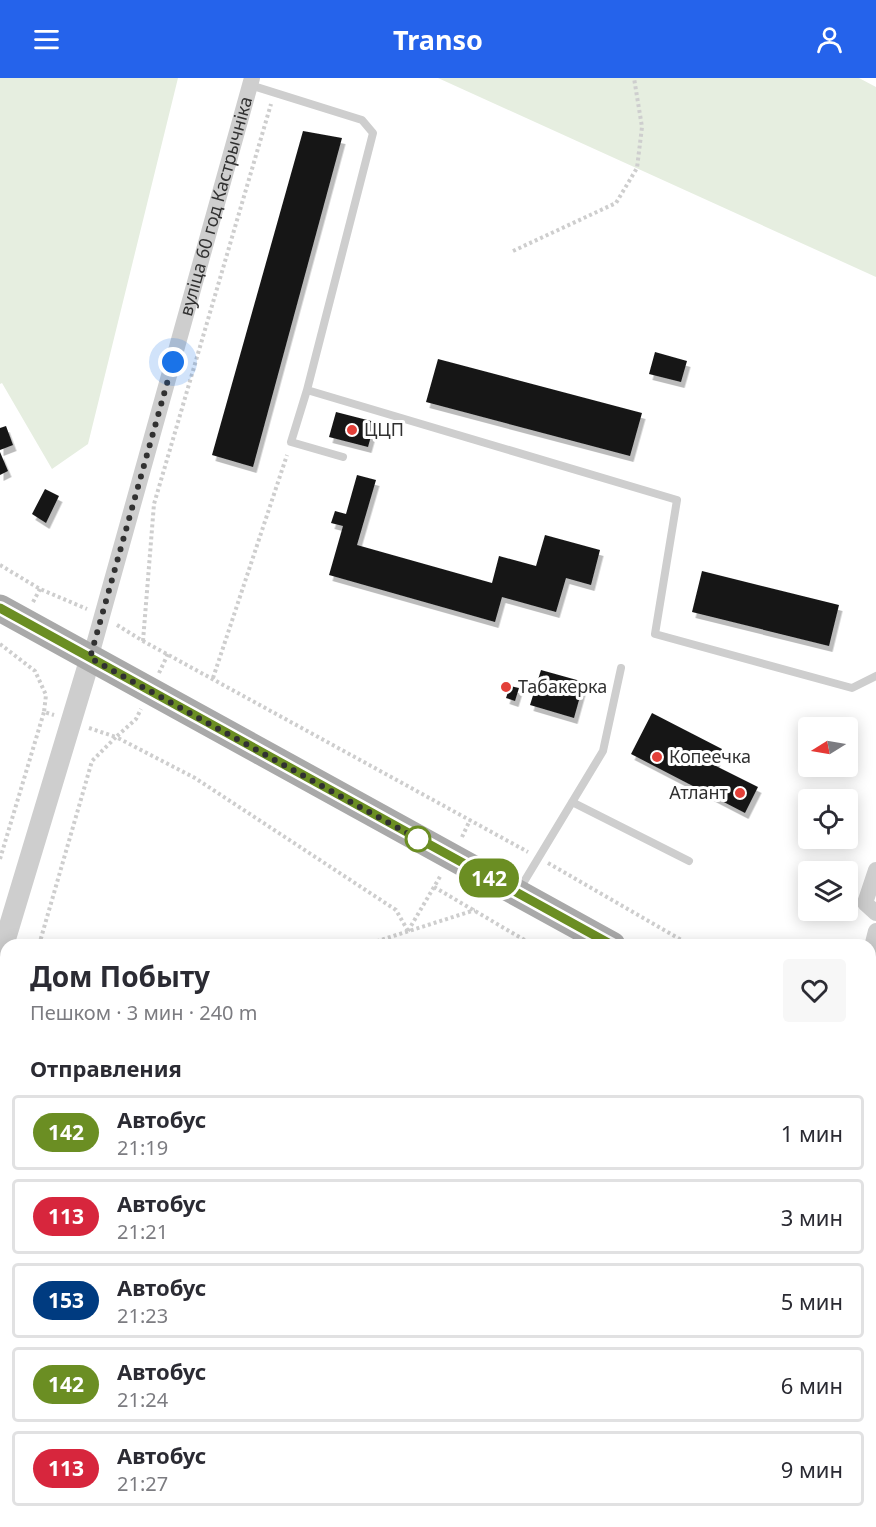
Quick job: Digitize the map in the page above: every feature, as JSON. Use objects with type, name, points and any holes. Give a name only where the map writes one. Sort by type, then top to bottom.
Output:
[{"type":"main road","points":[[0,608],[601,939]]},
{"type":"street","name":"вуліца 60 год Кастрычніка","points":[[5,939],[103,616],[251,82]]},
{"type":"street","points":[[876,870],[865,903],[876,913]]},
{"type":"lane","points":[[251,82],[362,120],[373,133],[307,390],[291,442],[343,457]]},
{"type":"lane","points":[[307,390],[677,500],[655,634],[852,688],[876,676]]},
{"type":"lane","points":[[517,893],[603,751],[621,668]]},
{"type":"lane","points":[[572,802],[689,861]]},
{"type":"path","points":[[513,251],[616,203],[637,168],[642,127],[634,78]]},
{"type":"path","points":[[143,641],[154,504],[275,92]]},
{"type":"path","points":[[213,678],[291,442]]},
{"type":"path","points":[[0,565],[40,589],[103,616],[143,641],[538,858],[680,939]]},
{"type":"path","points":[[0,644],[8,648]]},
{"type":"path","points":[[0,860],[44,712]]},
{"type":"path","points":[[41,939],[92,761],[116,738],[195,778],[396,910],[408,931]]},
{"type":"path","points":[[408,931],[434,886],[523,939]]},
{"type":"path","points":[[383,939],[475,910]]},
{"type":"shaded area","points":[[0,78],[178,78],[88,444],[52,469],[2,383],[0,384]]},
{"type":"shaded area","points":[[438,78],[859,78],[876,87],[876,277]]},
{"type":"building","points":[[303,131],[342,138],[253,467],[212,455]]},
{"type":"building","points":[[655,352],[687,361],[681,382],[649,374]]},
{"type":"building","points":[[438,359],[642,413],[630,456],[426,402]]},
{"type":"building","name":"ЦЦП","points":[[336,412],[375,422],[368,447],[329,437]]},
{"type":"building","points":[[6,426],[13,445],[0,450],[0,428]]},
{"type":"building","points":[[0,452],[8,471],[0,475]]},
{"type":"building","points":[[357,475],[376,480],[357,545],[492,583],[499,556],[536,566],[545,535],[600,550],[591,585],[566,578],[556,612],[502,597],[495,622],[329,575],[343,526],[331,523],[335,511],[346,514]]},
{"type":"building","points":[[45,489],[59,496],[46,523],[32,514]]},
{"type":"building","points":[[702,571],[839,605],[829,646],[692,612]]},
{"type":"building","points":[[541,670],[584,682],[574,718],[530,705]]},
{"type":"building","points":[[510,686],[519,688],[515,701],[506,698]]},
{"type":"building","points":[[652,713],[722,749],[714,765],[758,787],[745,813],[631,754]]},
{"type":"bus line","name":"142","points":[[0,608],[601,939]]},
{"type":"place","name":"ЦЦП","points":[[352,430]]},
{"type":"place","name":"Табакерка","points":[[506,687]]},
{"type":"place","name":"Копеечка","points":[[657,757]]},
{"type":"place","name":"Атлант","points":[[740,793]]},
{"type":"route","points":[[173,362],[90,658],[418,839]]}]
